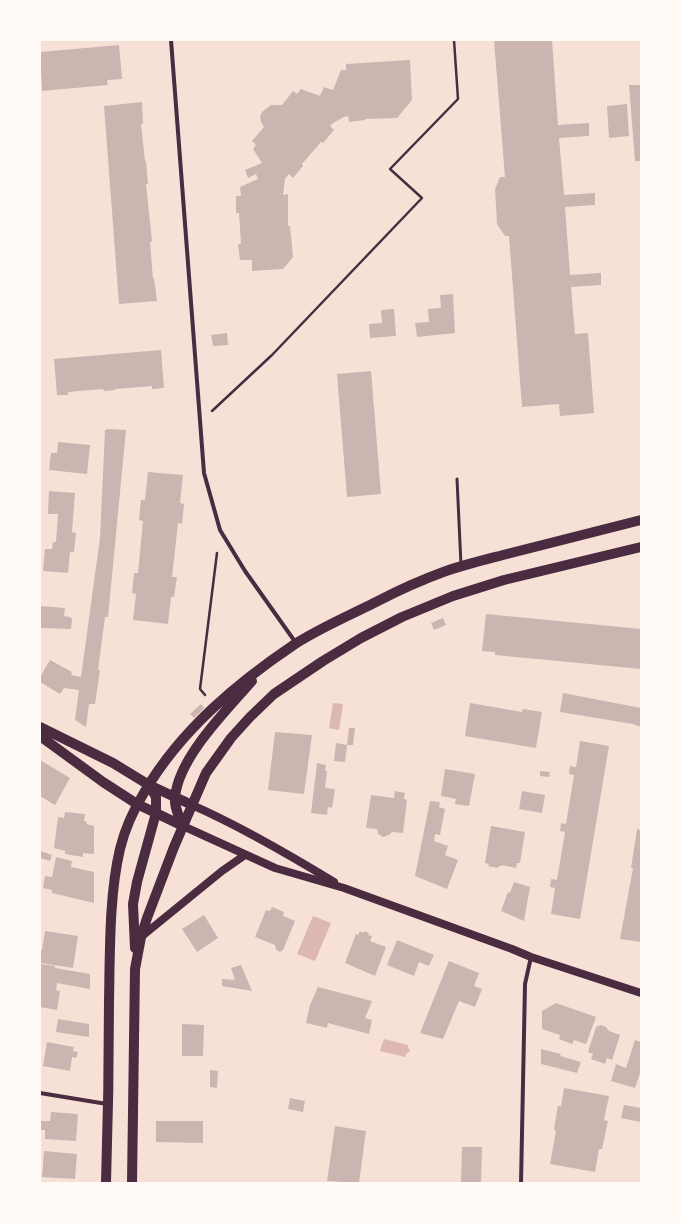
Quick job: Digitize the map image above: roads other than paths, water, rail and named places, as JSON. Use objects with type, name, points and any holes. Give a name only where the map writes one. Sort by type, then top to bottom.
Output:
[{"type":"main road","points":[[106,1183],[112,908],[120,850],[125,831],[137,804],[159,768],[172,751],[214,706],[265,666],[297,643],[348,615],[396,592],[445,572],[551,542],[641,520]]},
{"type":"main road","points":[[135,969],[141,937],[183,826],[206,773],[231,738],[274,694],[323,661],[361,638],[402,617],[453,596],[504,580],[641,547]]},
{"type":"main road","points":[[183,826],[176,808],[175,797],[178,782],[189,758],[224,713],[265,666]]},
{"type":"main road","points":[[40,727],[113,763],[149,785],[222,818],[283,851],[344,888]]},
{"type":"main road","points":[[40,736],[103,782],[137,804],[275,868],[344,888],[531,957],[641,993]]},
{"type":"main road","points":[[132,1183],[135,969],[133,904],[137,882],[156,813],[156,797],[149,785]]},
{"type":"main road","points":[[141,937],[222,871],[245,855]]},
{"type":"street","points":[[171,40],[204,473],[220,530],[245,571],[297,643]]},
{"type":"street","points":[[521,1183],[525,984],[531,957]]},
{"type":"street","points":[[40,1094],[108,1104]]},
{"type":"lane","points":[[457,479],[461,567]]}]
